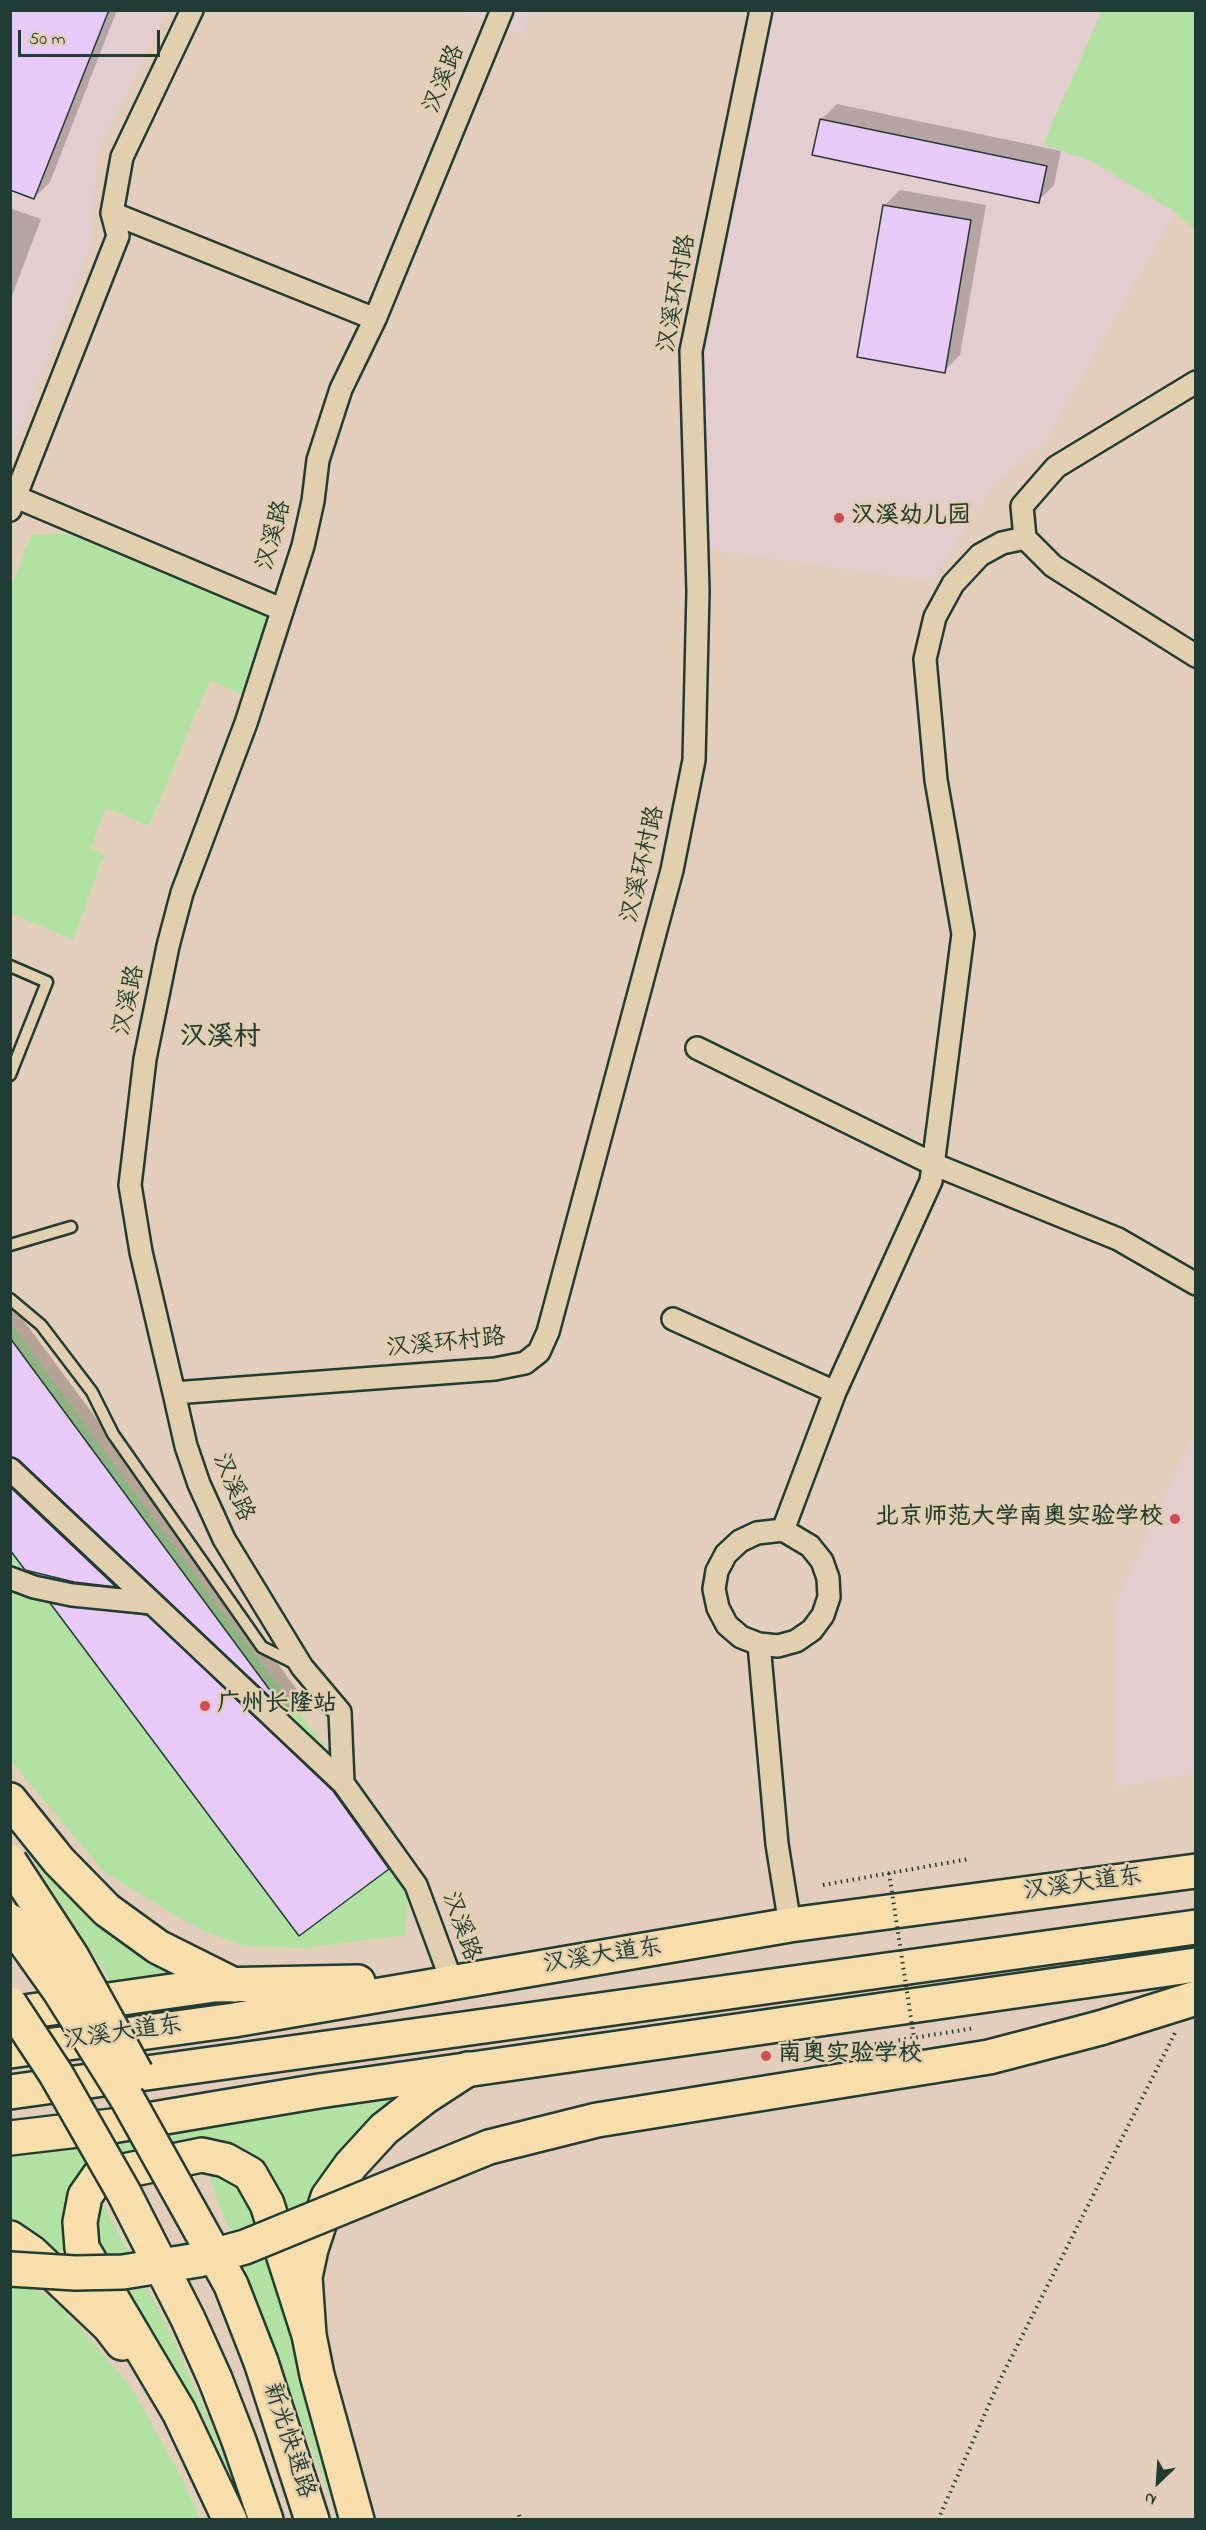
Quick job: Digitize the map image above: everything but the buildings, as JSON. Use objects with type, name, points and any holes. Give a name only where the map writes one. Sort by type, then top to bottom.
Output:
[{"type":"main road","points":[[10,1800],[59,1860],[107,1910],[158,1947],[234,1985]]},
{"type":"main road","points":[[1122,1881],[1196,1860]]},
{"type":"main road","points":[[10,1862],[72,1957],[154,2104],[174,2144],[231,2285]]},
{"type":"main road","name":"汉溪大道东","points":[[10,2051],[234,2020],[790,1926],[1196,1870]]},
{"type":"main road","points":[[10,1921],[106,2062],[231,2285]]},
{"type":"main road","name":"汉溪大道东","points":[[10,2092],[1196,1927]]},
{"type":"main road","points":[[10,2138],[112,2126],[319,2091],[1196,1965]]},
{"type":"main road","points":[[10,2014],[214,1985],[452,1982]]},
{"type":"main road","points":[[10,2268],[75,2273],[123,2272],[198,2260],[245,2247],[489,2147],[597,2120],[989,2057],[1100,2028],[1196,1998]]},
{"type":"main road","name":"新光快速路","points":[[10,2004],[56,2074],[124,2193],[188,2319],[240,2441],[266,2520]]},
{"type":"main road","points":[[10,2121],[262,2058]]},
{"type":"main road","points":[[309,2335],[305,2277],[311,2248],[328,2197],[351,2165],[384,2128],[425,2097],[468,2069]]},
{"type":"main road","points":[[230,2520],[179,2412],[82,2248],[80,2222],[85,2196],[99,2176],[202,2155],[225,2160],[250,2174],[267,2204],[309,2335],[317,2375],[357,2520]]},
{"type":"main road","points":[[10,2238],[32,2253],[109,2326],[179,2412]]},
{"type":"main road","name":"新光快速路","points":[[231,2285],[261,2362],[312,2520]]},
{"type":"street","points":[[192,10],[122,157],[112,213],[118,236],[15,491],[281,609]]},
{"type":"street","name":"汉溪路","points":[[452,1982],[416,1885],[343,1783],[340,1712],[302,1667],[224,1539],[192,1465],[141,1252],[130,1185],[145,1059],[168,946],[182,892],[246,723],[303,546],[313,501],[318,459],[341,389],[375,319],[502,10]]},
{"type":"street","name":"汉溪环村路","points":[[174,1393],[495,1369],[525,1363],[539,1352],[548,1332],[672,870],[694,760],[698,591],[691,351],[761,10]]},
{"type":"street","points":[[112,213],[375,319]]},
{"type":"street","points":[[1196,382],[1056,467],[1022,506],[1025,538],[1053,566],[1196,656]]},
{"type":"street","points":[[783,1530],[835,1392],[931,1181],[963,933],[936,780],[925,660],[935,617],[953,584],[980,555],[1002,543],[1025,538]]},
{"type":"street","points":[[697,1048],[933,1164],[1118,1239],[1196,1284]]},
{"type":"street","points":[[673,1319],[835,1392]]},
{"type":"street","points":[[10,1469],[343,1783]]},
{"type":"street","points":[[783,1530],[810,1546],[822,1561],[828,1578],[829,1597],[823,1615],[812,1630],[796,1641],[778,1646],[759,1644],[741,1637],[727,1625],[718,1608],[714,1589],[717,1571],[726,1554],[740,1541],[757,1533],[783,1530]]},
{"type":"street","points":[[10,1578],[34,1587],[72,1595],[152,1603]]},
{"type":"street","points":[[759,1644],[777,1844],[790,1926]]},
{"type":"lane","points":[[10,966],[47,982],[10,1075]]},
{"type":"lane","points":[[10,1245],[70,1227]]},
{"type":"lane","points":[[10,1299],[41,1325],[92,1392],[113,1434],[262,1647],[302,1667]]},
{"type":"path","points":[[823,1885],[969,1859]]},
{"type":"path","points":[[889,1873],[914,2038]]},
{"type":"path","points":[[863,2046],[975,2028]]},
{"type":"path","points":[[938,2520],[999,2382],[1176,2031]]},
{"type":"shaded area","points":[[11,11],[168,11],[98,149],[90,246],[11,452]]},
{"type":"shaded area","points":[[461,11],[530,11],[522,34]]},
{"type":"shaded area","points":[[773,11],[1102,11],[1043,144],[1093,161],[1175,212],[1046,439],[992,486],[931,581],[707,549],[703,362]]},
{"type":"shaded area","name":"北京师范大学南奥实验学校","points":[[1195,1430],[1195,1773],[1117,1787],[1114,1609]]},
{"type":"green space","points":[[1102,11],[1195,11],[1195,230],[1175,212],[1093,162],[1043,144]]},
{"type":"green space","points":[[74,533],[270,618],[243,695],[210,680],[149,826],[106,808],[91,848],[104,855],[73,940],[11,913],[10,590],[31,535]]},
{"type":"green space","points":[[10,1322],[224,1614],[411,1859],[405,1935],[304,1948],[243,1946],[193,1926],[104,1872],[11,1761]]},
{"type":"green space","points":[[12,1827],[171,1966],[170,1979],[117,1991]]},
{"type":"green space","points":[[412,2090],[296,2252],[257,2159],[227,2142],[213,2138],[92,2165],[72,2249],[49,2251],[11,2225],[10,2148]]},
{"type":"green space","points":[[203,2161],[236,2174],[261,2208],[342,2519],[338,2519]]},
{"type":"green space","points":[[99,2196],[166,2324],[214,2431],[247,2519],[244,2519],[94,2256],[89,2223]]},
{"type":"green space","points":[[10,2269],[61,2306],[131,2387],[176,2467],[201,2519],[11,2519]]},
{"type":"place","name":"汉溪幼儿园","points":[[839,518]]},
{"type":"place","name":"北京师范大学南奥实验学校","points":[[1175,1519]]},
{"type":"place","name":"广州长隆站","points":[[205,1706]]},
{"type":"place","name":"南奥实验学校","points":[[766,2056]]},
{"type":"district","name":"汉溪村","points":[[220,1040]]}]
